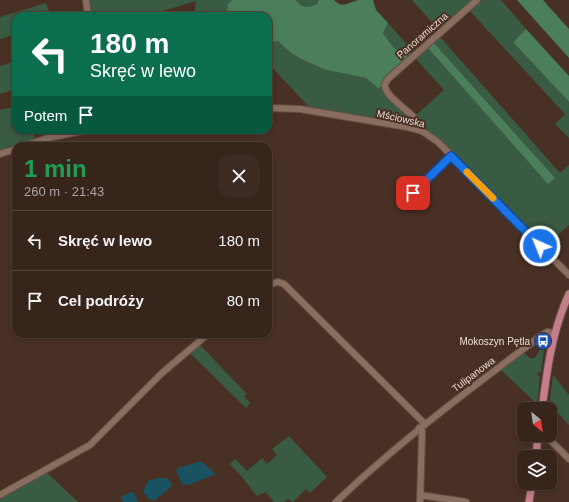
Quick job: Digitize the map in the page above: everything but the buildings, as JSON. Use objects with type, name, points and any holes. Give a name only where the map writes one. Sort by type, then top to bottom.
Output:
[{"type":"main road","points":[[543,402],[555,333],[569,294]]},
{"type":"main road","points":[[529,502],[531,490]]},
{"type":"street","points":[[86,0],[88,12]]},
{"type":"street","name":"Panoramiczna","points":[[422,131],[419,124],[390,95],[385,85],[388,79],[477,0]]},
{"type":"street","name":"Mściowska","points":[[272,108],[300,109],[407,127],[422,131],[432,138],[451,156],[569,275]]},
{"type":"street","points":[[36,142],[68,134]]},
{"type":"street","points":[[0,154],[12,150]]},
{"type":"street","points":[[403,203],[451,156]]},
{"type":"street","points":[[272,284],[278,282],[284,284],[422,426],[419,500],[466,502]]},
{"type":"street","name":"Tulipanowa","points":[[336,502],[359,480],[422,426],[542,335],[547,332],[555,333]]},
{"type":"street","points":[[0,495],[90,445],[162,373],[203,338]]},
{"type":"street","points":[[552,442],[569,459]]},
{"type":"green space","points":[[88,0],[232,0],[228,4],[231,12],[195,12],[196,1],[159,12],[90,12]]},
{"type":"green space","points":[[232,0],[296,0],[305,7],[317,4],[319,0],[334,0],[343,5],[359,0],[373,0],[376,10],[388,23],[383,33],[393,47],[400,52],[408,50],[411,53],[379,89],[366,78],[326,70],[291,53],[278,41],[272,42],[272,12],[228,12],[228,4]]},
{"type":"green space","points":[[296,0],[319,0],[317,4],[305,7]]},
{"type":"green space","points":[[412,0],[474,0],[439,30]]},
{"type":"green space","points":[[481,0],[501,0],[526,29],[513,42],[569,102],[569,138],[555,124],[565,114],[469,10]]},
{"type":"green space","points":[[517,0],[543,0],[569,29],[569,58]]},
{"type":"green space","points":[[46,3],[49,12],[16,12]]},
{"type":"green space","points":[[12,13],[12,35],[0,39],[0,17]]},
{"type":"green space","points":[[388,23],[414,52],[411,53],[408,50],[400,52],[393,47],[383,33]]},
{"type":"green space","points":[[526,29],[569,76],[569,102],[513,42]]},
{"type":"green space","points":[[440,37],[560,173],[569,165],[569,225],[545,247],[414,117],[444,90],[416,59],[428,48],[548,183],[555,178],[433,42]]},
{"type":"green space","points":[[278,41],[291,53],[326,70],[366,78],[379,89],[381,87],[414,121],[416,127],[310,108],[272,67],[272,42]]},
{"type":"green space","points":[[433,42],[555,178],[548,184],[428,48]]},
{"type":"green space","points":[[12,62],[12,90],[0,94],[0,66]]},
{"type":"green space","points":[[12,107],[12,134],[34,134],[35,139],[25,142],[12,142],[12,146],[0,150],[0,110]]},
{"type":"green space","points":[[545,342],[541,372],[538,372],[537,375],[540,377],[537,402],[535,402],[500,369],[523,352],[530,358],[535,358]]},
{"type":"green space","points":[[199,344],[247,394],[244,396],[250,403],[246,408],[189,352]]},
{"type":"green space","points":[[553,375],[569,395],[569,425],[557,412],[557,402],[550,402]]},
{"type":"green space","points":[[289,436],[327,477],[310,493],[306,489],[293,502],[288,499],[284,502],[274,502],[266,492],[257,496],[230,464],[235,459],[247,471],[262,458],[267,464],[277,455],[272,449]]},
{"type":"green space","points":[[46,472],[78,502],[0,501],[0,498]]},
{"type":"water","points":[[201,461],[216,474],[188,485],[182,484],[176,471],[178,468]]},
{"type":"water","points":[[158,478],[167,478],[172,486],[154,501],[149,499],[143,492],[148,481]]},
{"type":"water","points":[[133,492],[138,501],[123,502],[121,497]]},
{"type":"slow traffic","points":[[467,172],[493,198]]},
{"type":"place","name":"Mokoszyn Pętla","points":[[543,341]]},
{"type":"route","points":[[413,193],[451,156],[540,246]]}]
